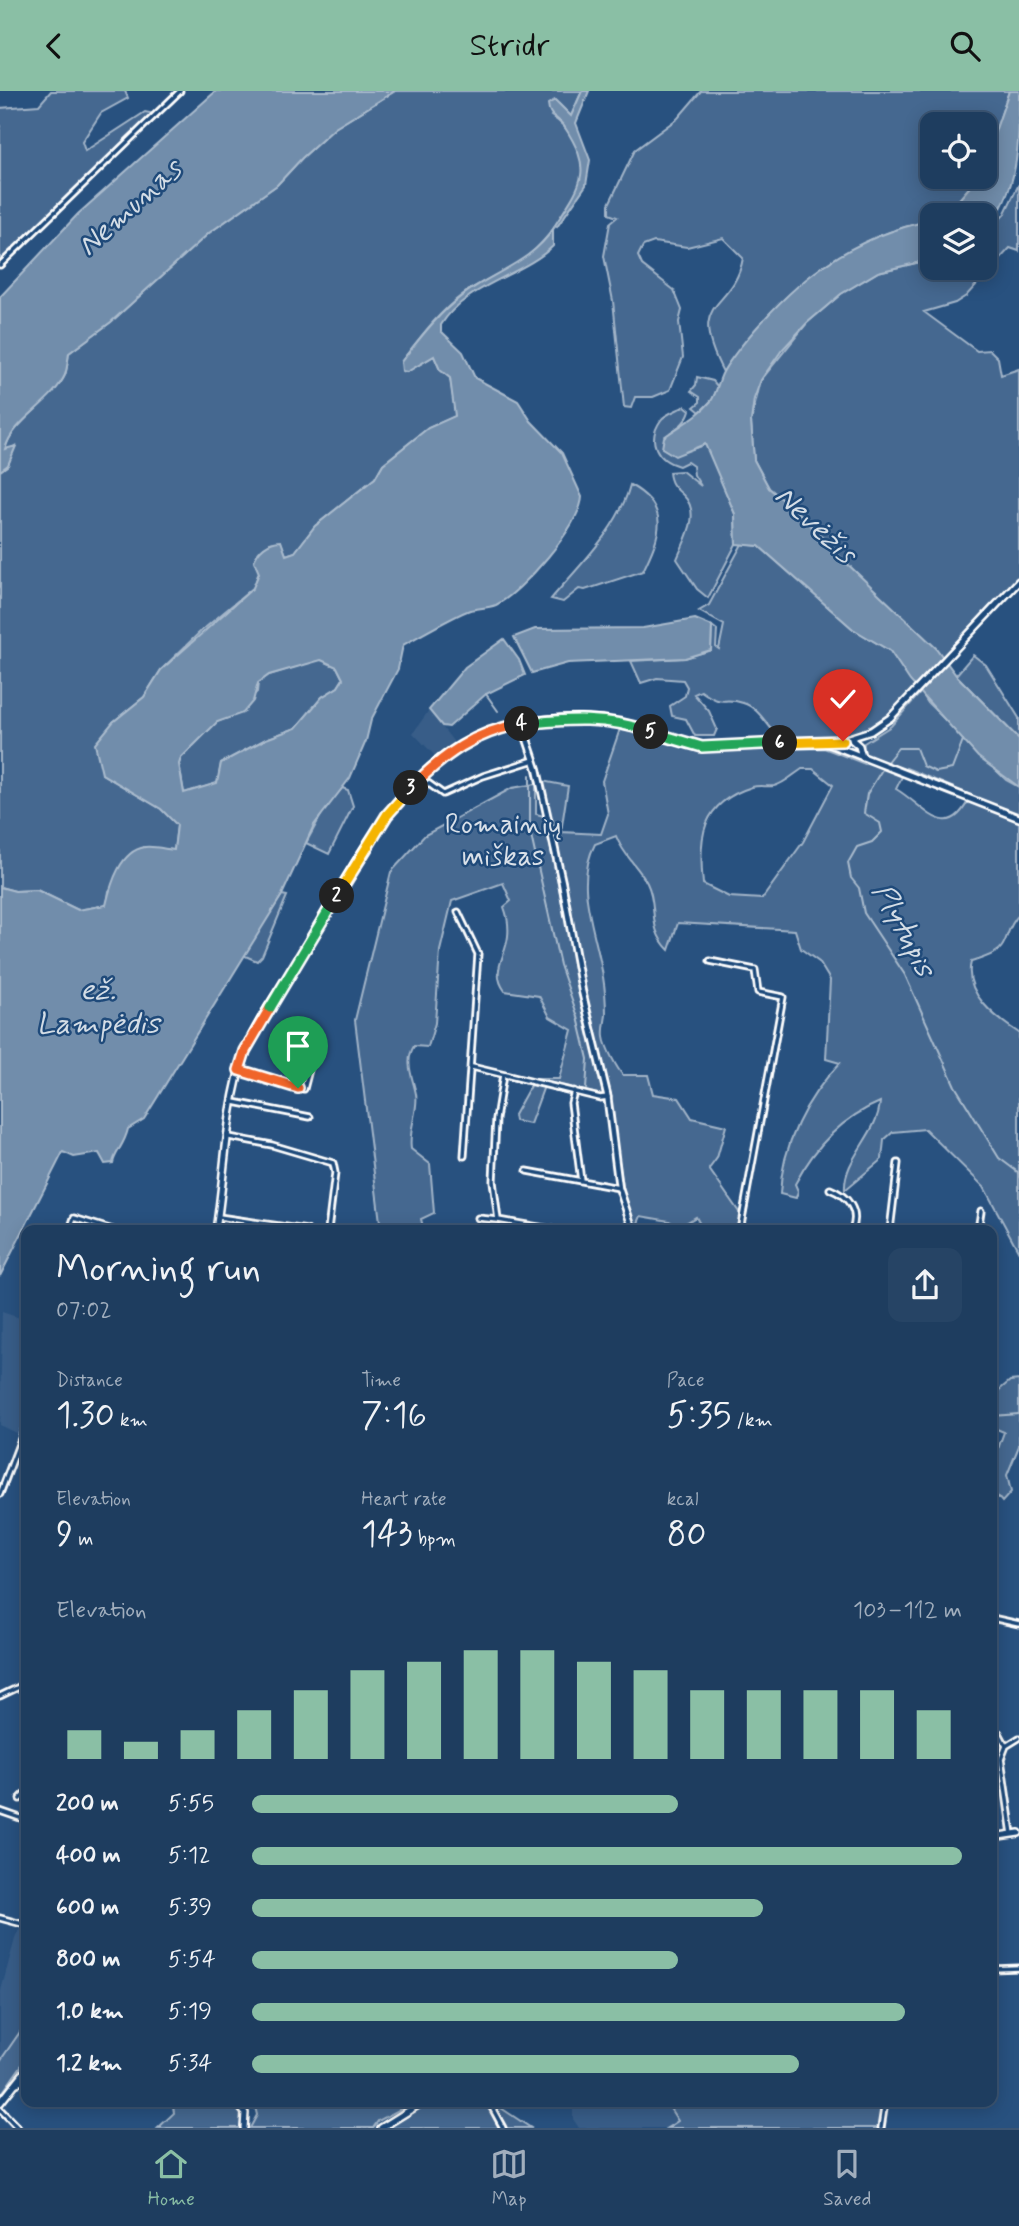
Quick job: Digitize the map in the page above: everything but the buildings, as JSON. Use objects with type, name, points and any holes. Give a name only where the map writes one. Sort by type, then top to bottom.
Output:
[{"type":"main road","points":[[217,1225],[239,1070],[257,1027],[372,838],[395,805],[421,778],[470,740],[496,730],[584,718],[610,720],[702,747],[824,742],[864,735],[885,723],[1019,581]]},
{"type":"main road","points":[[859,746],[864,735]]},
{"type":"main road","points":[[851,739],[859,746],[863,757]]},
{"type":"main road","points":[[851,739],[854,754]]},
{"type":"main road","points":[[824,742],[1019,818]]},
{"type":"main road","points":[[997,1836],[1016,1834]]},
{"type":"main road","points":[[0,2103],[21,2077]]},
{"type":"main road","points":[[17,2083],[21,2082]]},
{"type":"main road","points":[[240,2107],[245,2113],[244,2128]]},
{"type":"main road","points":[[381,2128],[415,2107]]},
{"type":"street","points":[[0,265],[180,91]]},
{"type":"street","points":[[522,725],[534,760],[562,882],[582,991],[608,1097],[620,1188],[631,1225]]},
{"type":"street","points":[[421,778],[443,795],[483,776],[534,760]]},
{"type":"street","points":[[458,912],[478,954],[464,1156]]},
{"type":"street","points":[[710,961],[755,970],[758,992],[783,997],[741,1225]]},
{"type":"street","points":[[239,1070],[304,1089],[312,1058]]},
{"type":"street","points":[[472,1067],[608,1097]]},
{"type":"street","points":[[498,1220],[493,1181],[496,1119],[503,1075]]},
{"type":"street","points":[[574,1091],[571,1103],[581,1181]]},
{"type":"street","points":[[234,1102],[310,1117]]},
{"type":"street","points":[[229,1137],[272,1145],[333,1163],[335,1173],[329,1225]]},
{"type":"street","points":[[891,1225],[898,1163]]},
{"type":"street","points":[[527,1171],[620,1188]]},
{"type":"street","points":[[830,1189],[842,1195],[853,1209],[856,1220],[854,1225]]},
{"type":"street","points":[[979,1225],[981,1211]]},
{"type":"street","points":[[218,1216],[275,1225]]},
{"type":"street","points":[[73,1225],[75,1218],[97,1225]]},
{"type":"street","points":[[478,1218],[527,1225]]},
{"type":"street","points":[[0,1494],[21,1439]]},
{"type":"street","points":[[997,1619],[1019,1624]]},
{"type":"street","points":[[0,1696],[21,1686]]},
{"type":"street","points":[[997,1732],[1006,1746]]},
{"type":"street","points":[[1016,1834],[1001,1759],[1006,1746],[1019,1738]]},
{"type":"street","points":[[0,1811],[21,1818]]},
{"type":"street","points":[[0,1917],[21,1923]]},
{"type":"street","points":[[997,1969],[1019,1968]]},
{"type":"street","points":[[492,2107],[503,2128]]},
{"type":"street","points":[[881,2128],[884,2107]]},
{"type":"street","points":[[0,2109],[18,2128]]},
{"type":"shaded area","points":[[429,710],[456,745],[437,758],[413,733]]},
{"type":"shaded area","points":[[2,1312],[21,1318],[21,1435],[0,1425]]},
{"type":"shaded area","points":[[21,1929],[21,2066],[0,2096],[0,1994],[16,1935]]},
{"type":"shaded area","points":[[573,2107],[669,2107],[678,2121],[667,2128],[579,2128],[573,2119]]},
{"type":"green space","points":[[51,91],[125,91],[128,98],[101,113],[82,142],[85,151],[145,112],[155,114],[0,261],[0,108],[39,105]]},
{"type":"green space","points":[[395,91],[582,91],[571,116],[559,104],[551,116],[570,133],[582,157],[584,174],[576,196],[550,233],[530,254],[453,302],[401,362],[407,372],[434,356],[440,370],[450,378],[456,416],[428,428],[383,464],[375,478],[315,526],[295,552],[286,555],[281,542],[270,543],[253,588],[200,632],[161,670],[144,697],[113,722],[102,774],[161,809],[177,825],[174,850],[144,847],[109,891],[107,905],[78,910],[37,890],[15,891],[0,887],[0,471],[8,465],[15,446],[6,451],[7,443],[13,433],[59,384],[65,375],[69,353],[111,322],[209,233],[277,185],[335,128]]},
{"type":"green space","points":[[701,91],[1009,91],[997,126],[997,112],[920,112],[920,189],[968,189],[956,203],[920,203],[920,223],[868,241],[813,274],[765,318],[723,372],[712,348],[708,330],[710,317],[738,276],[743,258],[723,238],[687,247],[654,242],[643,246],[638,256],[642,265],[674,290],[682,310],[679,322],[683,357],[670,390],[653,397],[635,397],[631,408],[624,407],[613,301],[604,256],[610,223],[617,217],[609,214],[609,204],[635,150],[678,118]]},
{"type":"green space","points":[[1019,184],[1019,251],[1010,248],[997,262],[997,222],[1004,215]]},
{"type":"green space","points":[[920,262],[920,280],[981,280],[966,296],[955,303],[924,312],[977,351],[990,350],[998,358],[1001,375],[1019,369],[1019,576],[942,657],[801,515],[769,488],[754,460],[751,421],[761,380],[807,323],[841,294],[878,272]]},
{"type":"green space","points":[[697,377],[713,381],[718,387],[712,400],[700,412],[694,407],[700,402],[700,397],[691,391],[696,385]]},
{"type":"green space","points":[[685,406],[690,410],[687,417],[671,432],[692,449],[706,444],[735,514],[736,544],[708,598],[697,589],[677,559],[692,518],[689,502],[675,488],[669,472],[682,471],[701,486],[694,475],[693,466],[687,462],[679,466],[671,463],[660,454],[654,442],[654,435],[661,420]]},
{"type":"green space","points":[[630,485],[652,503],[659,523],[654,546],[643,571],[585,590],[579,589],[563,602],[551,599],[608,531],[625,501]]},
{"type":"green space","points":[[742,544],[759,546],[853,629],[890,651],[915,686],[885,718],[861,731],[848,734],[780,738],[749,705],[719,700],[701,691],[694,694],[709,711],[717,729],[714,736],[695,736],[686,719],[672,716],[670,706],[685,696],[687,687],[683,680],[657,678],[641,683],[631,661],[685,658],[711,650],[712,626],[717,630],[716,647],[719,649],[724,625],[699,611],[709,605]]},
{"type":"green space","points":[[973,655],[986,665],[1019,718],[1019,739],[956,675]]},
{"type":"green space","points":[[321,659],[337,667],[343,679],[338,687],[322,697],[296,728],[266,739],[221,763],[218,783],[184,793],[179,764],[181,758],[217,722],[230,717],[257,692],[258,683],[269,675]]},
{"type":"green space","points":[[921,692],[928,703],[1006,780],[1019,787],[1019,915],[1002,947],[993,954],[971,962],[970,973],[972,984],[983,1003],[1019,1033],[1019,1252],[984,1187],[925,1129],[893,1132],[884,1140],[882,1159],[845,1190],[849,1167],[873,1125],[880,1102],[841,1125],[820,1146],[795,1184],[798,1191],[796,1198],[780,1194],[785,1158],[798,1123],[817,1091],[840,1063],[826,1059],[830,980],[819,962],[801,949],[795,930],[678,923],[669,950],[662,942],[655,925],[647,883],[616,836],[595,844],[586,876],[588,910],[604,986],[605,1041],[623,1075],[648,1075],[653,1094],[679,1098],[692,1118],[726,1126],[717,1158],[709,1169],[741,1215],[739,1225],[700,1225],[696,1217],[682,1225],[676,1225],[669,1221],[641,1216],[637,1225],[633,1225],[624,1194],[607,1081],[588,1004],[542,781],[568,786],[561,832],[601,834],[608,814],[602,781],[620,729],[689,749],[824,748],[865,764],[869,757],[863,754],[864,743],[891,726]],"holes":[[[906,768],[971,795],[954,818],[945,820],[926,812],[896,789]],[[802,769],[813,769],[833,785],[803,842],[762,899],[729,897],[703,884],[701,851],[706,824],[722,802],[755,786],[778,785]]]},
{"type":"green space","name":"Romainių miškas","points":[[536,784],[536,814],[544,816],[584,1008],[606,1096],[536,1079],[559,1079],[572,1030],[550,1017],[539,996],[505,991],[501,984],[499,970],[508,932],[504,907],[511,901],[503,883],[452,901],[440,951],[435,1023],[428,1047],[414,1046],[410,1058],[417,1100],[411,1149],[430,1164],[434,1213],[421,1219],[422,1225],[380,1225],[355,1020],[391,872],[425,835],[512,788]]},
{"type":"green space","points":[[342,788],[348,790],[353,806],[329,854],[306,843],[325,808]]},
{"type":"green space","points":[[282,895],[287,896],[262,956],[257,961],[243,955]]},
{"type":"green space","points":[[531,1084],[544,1086],[530,1124],[515,1121],[514,1115]]},
{"type":"green space","points":[[1019,1380],[1019,1446],[1007,1475],[1011,1492],[1002,1502],[997,1496],[997,1452],[1004,1432],[997,1429],[997,1392],[1010,1381]]},
{"type":"green space","points":[[21,2032],[21,2066],[0,2096],[0,2061]]},
{"type":"green space","points":[[173,2107],[237,2107],[241,2112],[241,2128],[158,2128],[174,2113]]},
{"type":"green space","points":[[255,2107],[405,2107],[378,2121],[373,2128],[250,2128],[257,2115]]},
{"type":"green space","points":[[422,2107],[500,2107],[531,2128],[388,2128]]},
{"type":"green space","points":[[669,2107],[882,2107],[878,2128],[667,2128],[678,2121]]},
{"type":"water","name":"Nemunas","points":[[216,91],[395,91],[335,128],[277,185],[209,233],[111,322],[69,353],[65,375],[59,386],[24,420],[10,438],[5,449],[16,446],[8,465],[0,471],[0,297],[78,214]]},
{"type":"water","points":[[582,91],[589,91],[576,123],[590,160],[586,185],[557,227],[555,225],[578,187],[581,166],[573,141],[564,126],[550,112],[548,104],[555,100],[571,116]]},
{"type":"water","points":[[1009,91],[1019,91],[1015,168],[1005,201],[997,215],[997,203],[956,203],[968,189],[997,189],[997,126]]},
{"type":"water","points":[[920,223],[920,262],[878,272],[841,294],[807,323],[782,350],[761,380],[754,399],[751,421],[754,460],[769,488],[801,515],[838,555],[936,648],[956,675],[1019,739],[1019,787],[978,757],[910,681],[890,651],[853,629],[759,546],[736,544],[735,514],[705,444],[675,456],[662,448],[664,437],[706,407],[715,394],[728,363],[758,326],[800,284],[847,251]]},
{"type":"water","name":"ež. Lampėdis","points":[[553,229],[553,246],[527,265],[465,300],[441,325],[441,331],[463,352],[475,378],[518,401],[531,421],[562,453],[582,497],[572,524],[534,573],[507,598],[496,605],[463,613],[403,645],[398,669],[371,720],[366,741],[350,778],[314,825],[282,895],[144,1119],[128,1129],[113,1163],[105,1164],[99,1153],[74,1157],[63,1152],[26,1225],[21,1225],[21,1235],[0,1276],[0,887],[15,891],[37,890],[78,910],[106,905],[118,870],[129,855],[145,847],[174,850],[177,825],[161,809],[102,774],[95,744],[113,722],[144,697],[161,670],[253,588],[259,573],[254,561],[261,550],[268,544],[281,541],[286,555],[295,552],[315,526],[375,478],[383,464],[428,428],[455,416],[450,378],[440,370],[434,356],[407,372],[402,371],[401,362],[454,302],[534,250]],"holes":[[[321,660],[337,667],[343,679],[338,687],[322,697],[296,728],[266,739],[221,763],[217,783],[184,793],[179,764],[181,758],[217,722],[243,713],[253,701],[258,683],[269,675]]]},
{"type":"water","points":[[695,619],[712,626],[711,650],[685,658],[568,663],[532,673],[514,637],[535,629],[643,628]]},
{"type":"water","points":[[504,639],[519,660],[525,675],[486,694],[449,727],[442,726],[429,710],[465,667]]},
{"type":"waterway","points":[[486,694],[498,711]]},
{"type":"waterway","name":"Plytupis","points":[[886,763],[898,748],[916,748],[923,766],[936,772],[952,769],[963,740]]},
{"type":"waterway","name":"Plytupis","points":[[883,768],[867,794],[864,813],[880,823],[882,832],[872,842],[857,847],[848,863],[851,878],[859,888],[864,913],[905,975],[955,1086],[999,1158],[1019,1173]]},
{"type":"waterway","points":[[530,775],[530,831],[560,965],[578,1017],[588,1059],[586,1089]]},
{"type":"waterway","points":[[997,1416],[1019,1414]]},
{"type":"route","points":[[298,1088],[239,1070],[245,1051],[387,815],[421,778],[459,747],[481,735],[507,727],[584,718],[624,723],[680,743],[702,747],[843,741]]},
{"type":"water label","name":"Nevėžis","points":[[815,525]]}]
